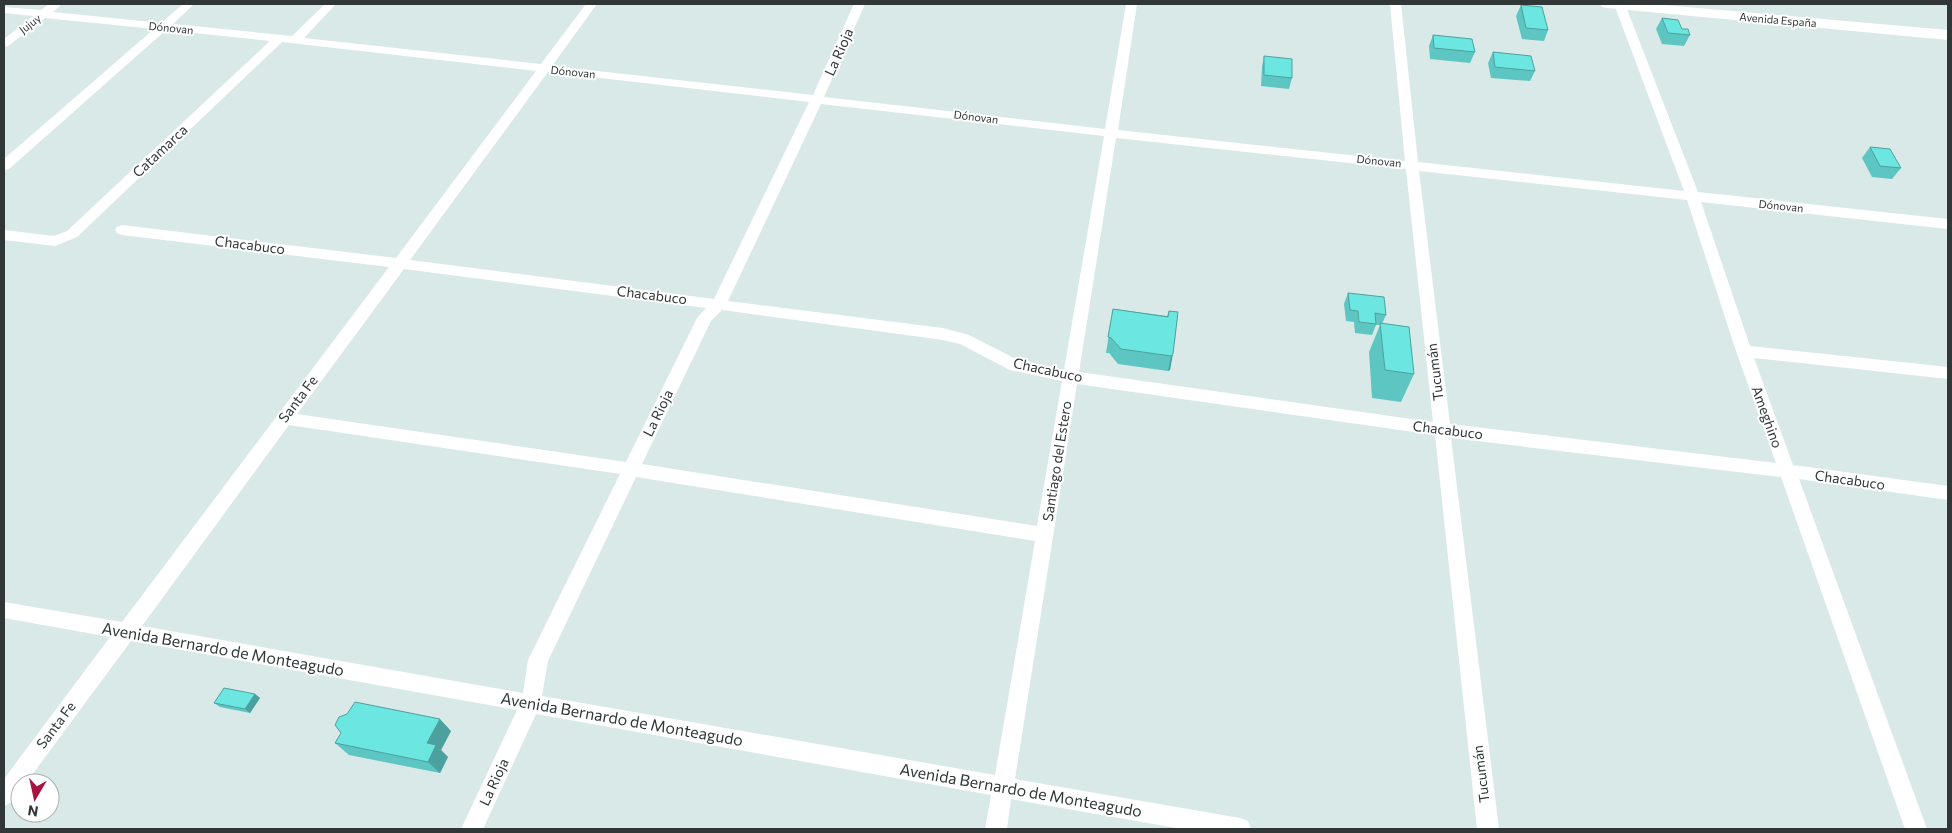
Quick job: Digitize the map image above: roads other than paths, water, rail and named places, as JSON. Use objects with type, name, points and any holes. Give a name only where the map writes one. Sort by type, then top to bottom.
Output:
[{"type":"street","name":"Jujuy","points":[[4,44],[56,4]]},
{"type":"street","points":[[4,166],[189,4]]},
{"type":"street","points":[[295,40],[331,4]]},
{"type":"street","name":"Santa Fe","points":[[4,796],[592,4]]},
{"type":"street","name":"La Rioja","points":[[472,829],[531,703],[538,660],[706,318],[718,304],[817,99],[860,4]]},
{"type":"street","name":"Santiago del Estero","points":[[996,829],[1132,4]]},
{"type":"street","name":"Tucumán","points":[[1396,4],[1412,165],[1488,829]]},
{"type":"street","name":"Avenida España","points":[[1616,4],[1948,36]]},
{"type":"street","name":"Ameghino","points":[[1616,4],[1693,197],[1744,351],[1916,829]]},
{"type":"street","name":"Dónovan","points":[[4,10],[278,40],[295,40],[1110,133],[1948,224]]},
{"type":"street","name":"Catamarca","points":[[32,239],[55,241],[72,234],[278,40]]},
{"type":"street","name":"Chacabuco","points":[[122,230],[400,262],[943,334],[964,340],[1016,366],[1070,377],[1442,430],[1787,471],[1948,493]]},
{"type":"street","points":[[4,236],[32,239]]},
{"type":"street","points":[[1744,351],[1948,373]]},
{"type":"street","points":[[284,418],[631,469],[1044,535]]},
{"type":"street","name":"Avenida Bernardo de Monteagudo","points":[[4,610],[1240,829]]}]
